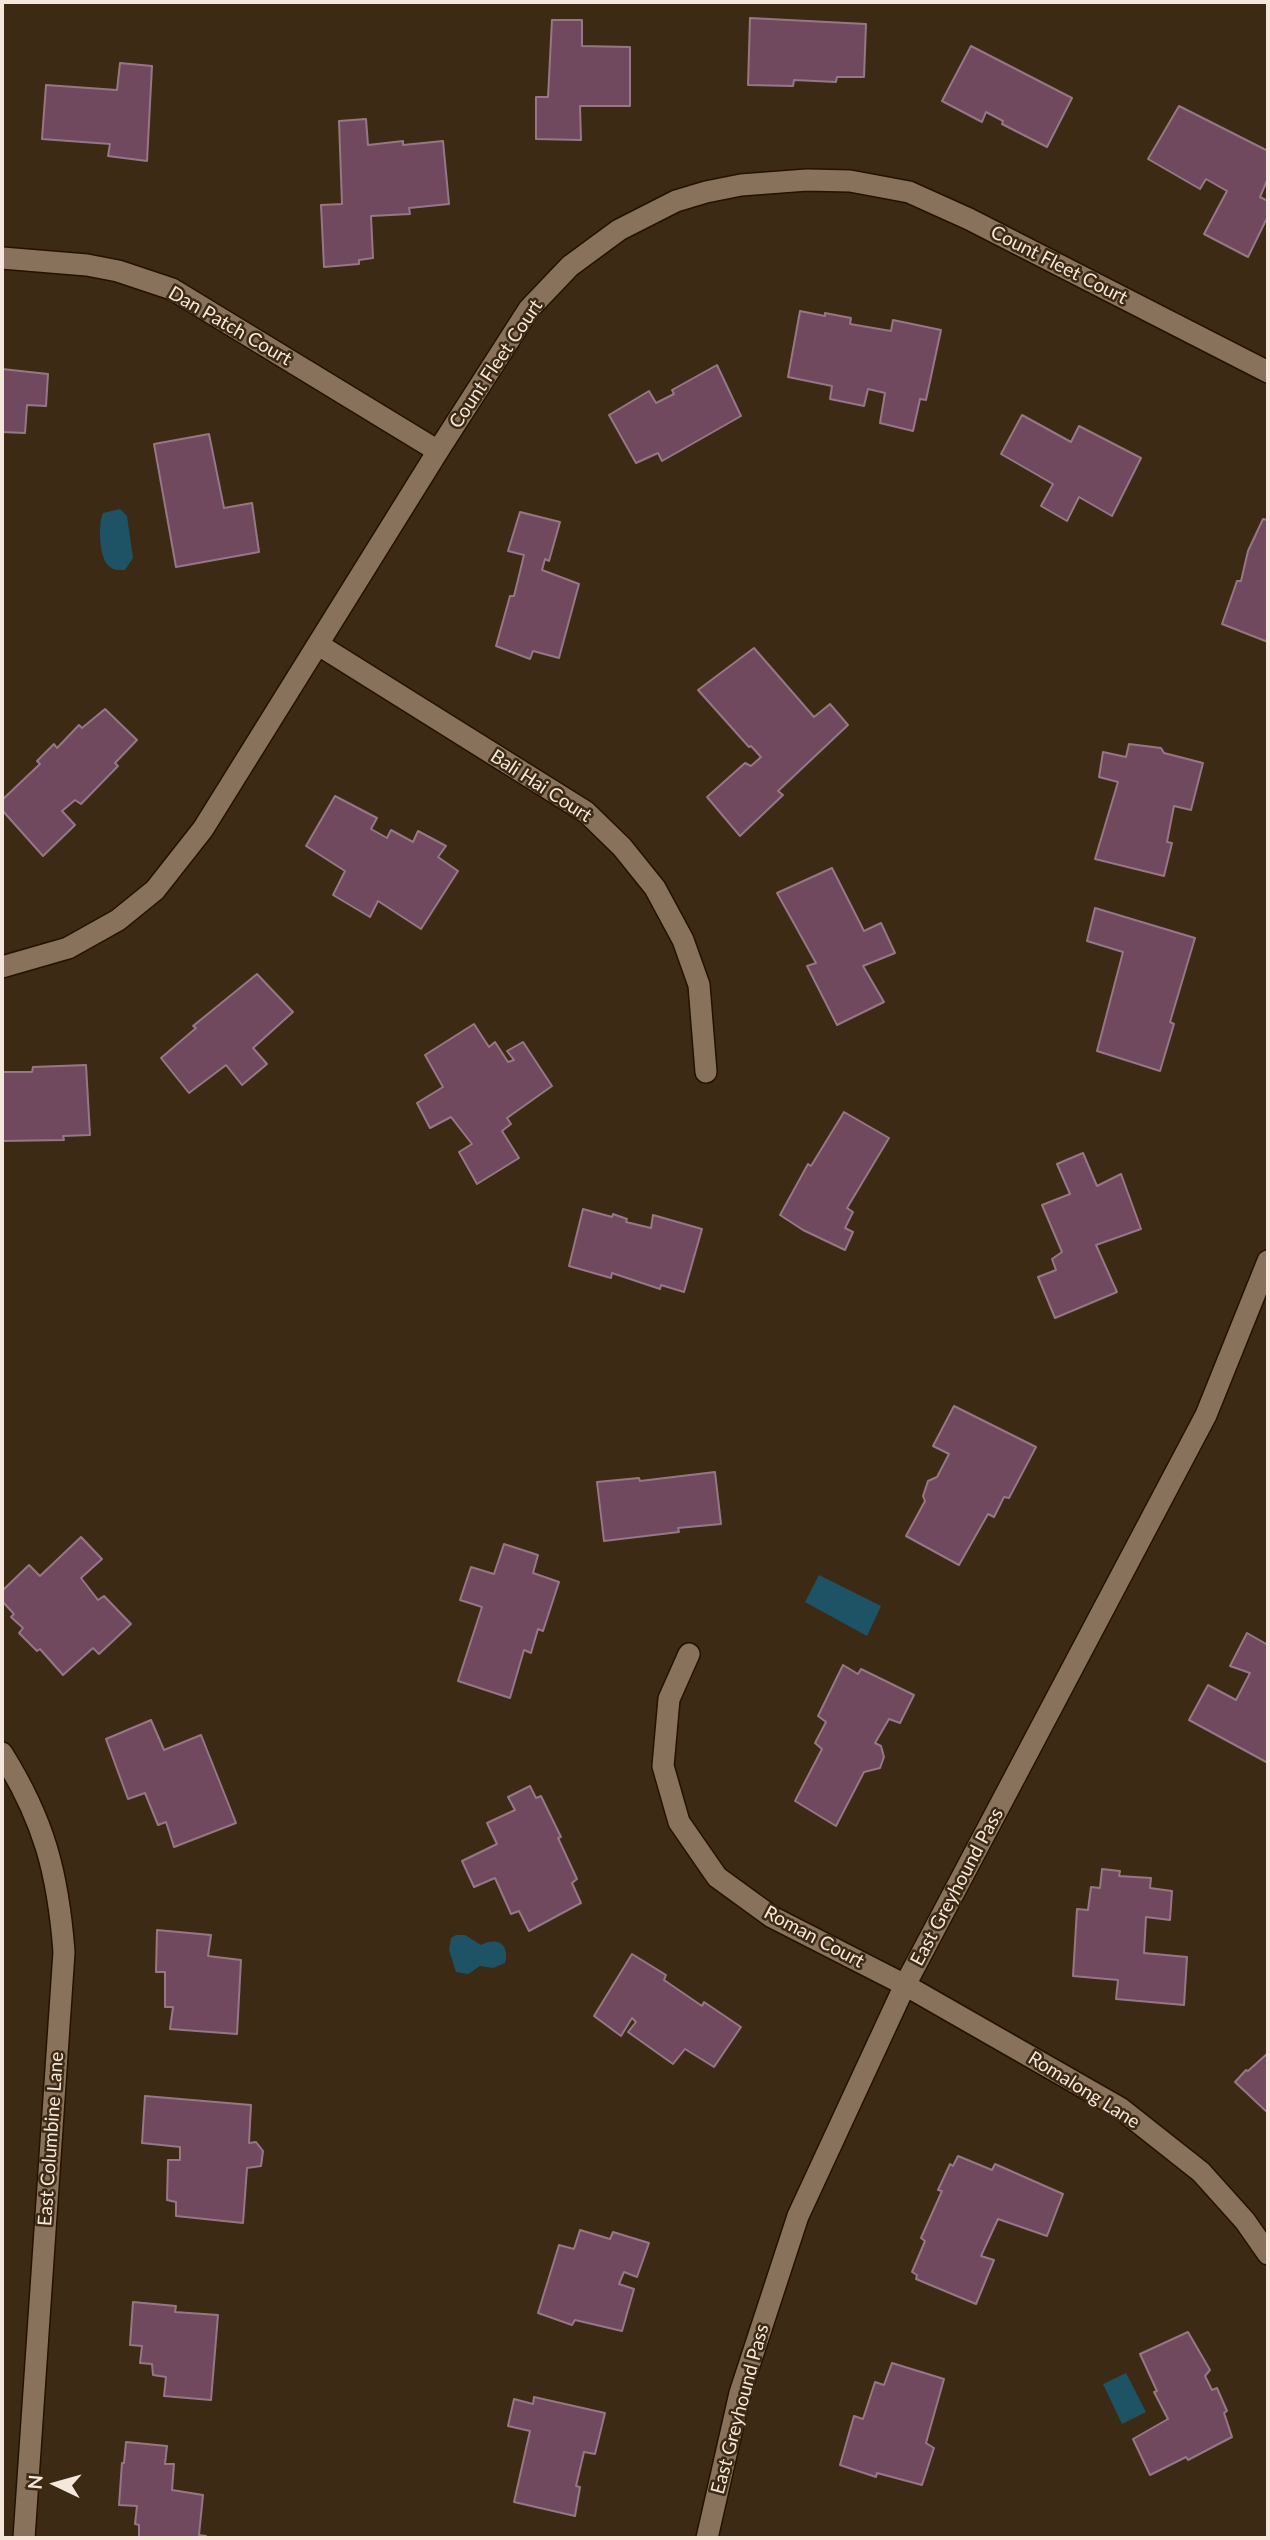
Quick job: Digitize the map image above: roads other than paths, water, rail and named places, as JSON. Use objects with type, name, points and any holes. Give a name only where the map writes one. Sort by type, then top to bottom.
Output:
[{"type":"street","name":"Count Fleet Court","points":[[2,967],[68,948],[118,920],[155,890],[203,829],[438,450],[529,309],[570,266],[619,230],[676,201],[741,186],[807,180],[850,181],[909,192],[968,219],[1268,372]]},
{"type":"street","name":"Dan Patch Court","points":[[2,258],[87,265],[118,271],[172,289],[438,450]]},
{"type":"street","name":"Bali Hai Court","points":[[319,645],[586,812],[622,847],[655,888],[683,940],[699,985],[706,1072]]},
{"type":"street","name":"East Greyhound Pass","points":[[707,2538],[740,2393],[798,2216],[905,1984],[1206,1415],[1268,1261]]},
{"type":"street","name":"Roman Court","points":[[689,1654],[668,1699],[663,1766],[679,1822],[718,1877],[772,1917],[905,1984]]},
{"type":"street","name":"East Columbine Lane","points":[[2,1753],[23,1787],[54,1868],[61,1906],[64,1952],[24,2538]]},
{"type":"street","name":"Romalong Lane","points":[[905,1984],[1120,2108],[1201,2172],[1245,2221],[1268,2254]]},
{"type":"water","points":[[120,509],[127,516],[133,558],[125,570],[113,569],[108,565],[100,540],[103,513]]},
{"type":"water","points":[[819,1575],[881,1606],[867,1636],[805,1602]]},
{"type":"water","points":[[465,1935],[481,1945],[493,1941],[501,1944],[506,1951],[505,1963],[493,1968],[480,1966],[468,1974],[456,1972],[449,1950],[451,1938]]},
{"type":"water","points":[[1126,2373],[1146,2412],[1122,2424],[1103,2384]]}]
